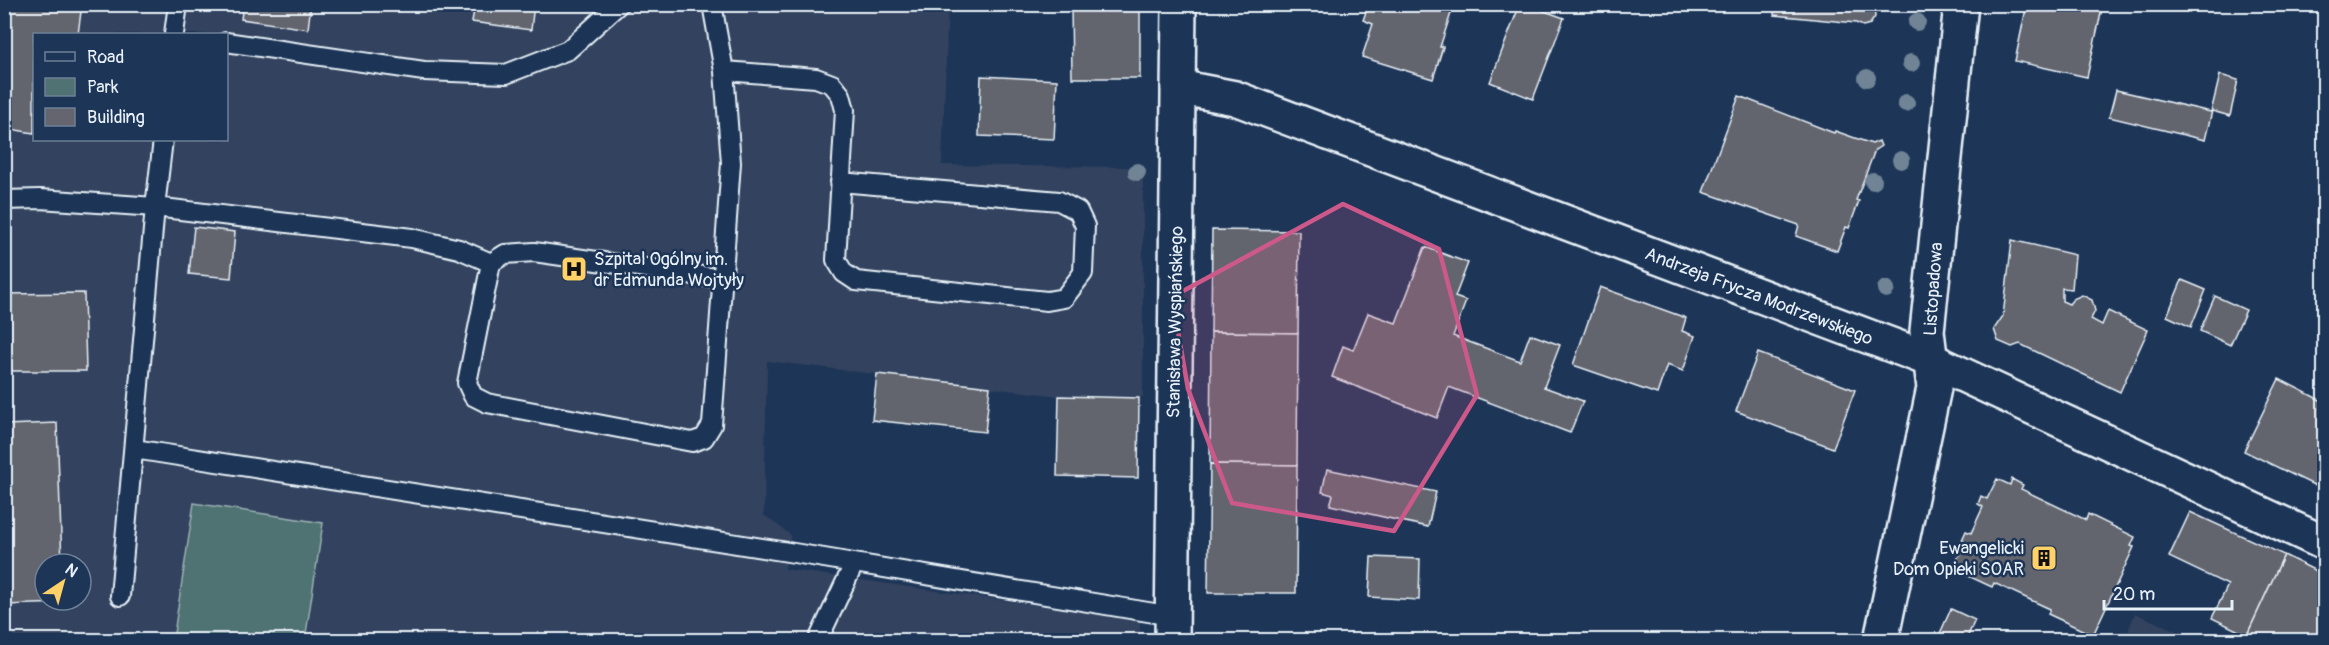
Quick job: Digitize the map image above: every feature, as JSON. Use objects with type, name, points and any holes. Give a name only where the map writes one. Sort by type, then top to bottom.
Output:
[{"type":"street","name":"Stanisława Wyspiańskiego","points":[[1172,628],[1179,4]]},
{"type":"street","name":"Listopadowa","points":[[1881,640],[1934,388],[1927,331],[1961,4]]},
{"type":"street","name":"Andrzeja Frycza Modrzewskiego","points":[[1178,87],[1235,99],[1931,360],[2325,543]]},
{"type":"lane","points":[[174,33],[178,4]]},
{"type":"lane","points":[[228,42],[424,71],[506,74],[568,50],[619,4]]},
{"type":"lane","points":[[712,4],[724,71],[731,163],[723,279],[712,425],[704,438],[692,442],[487,403],[473,396],[467,383],[491,263],[505,254],[534,252],[723,279]]},
{"type":"lane","points":[[724,71],[816,78],[832,84],[841,95],[845,110],[840,182],[836,260],[844,273],[856,281],[1047,300],[1064,298],[1083,273],[1085,226],[1078,212],[1059,201],[840,182]]},
{"type":"lane","points":[[120,596],[163,141]]},
{"type":"lane","points":[[4,200],[40,199],[155,207],[412,238],[459,249],[491,263]]},
{"type":"lane","points":[[134,449],[854,564],[1172,628]]},
{"type":"lane","points":[[818,640],[854,564]]},
{"type":"highlighted area","points":[[1343,204],[1439,249],[1477,395],[1394,531],[1232,503],[1188,389],[1172,297]]},
{"type":"shaded area","name":"Szpital Ogólny im. dr Edmunda Wojtyły","points":[[4,5],[948,5],[942,165],[1130,167],[1130,176],[1143,176],[1143,397],[1059,396],[767,361],[764,515],[791,535],[785,569],[1140,620],[1140,640],[5,640]]},
{"type":"shaded area","points":[[2135,613],[2197,640],[2125,640]]},
{"type":"green space","points":[[194,503],[323,523],[305,640],[173,640]]},
{"type":"building","points":[[4,4],[82,4],[78,33],[33,33],[33,133],[10,129],[12,115],[4,113]]},
{"type":"building","points":[[243,4],[311,4],[308,29],[241,19]]},
{"type":"building","points":[[475,4],[534,4],[531,30],[472,22]]},
{"type":"building","points":[[1071,4],[1140,4],[1140,78],[1072,78]]},
{"type":"building","points":[[1369,4],[1454,4],[1440,47],[1443,47],[1433,79],[1362,57],[1373,24],[1363,20]]},
{"type":"building","points":[[1520,4],[1564,18],[1533,99],[1490,82]]},
{"type":"building","points":[[1775,4],[1874,4],[1875,17],[1870,24],[1863,26],[1856,23],[1774,15]]},
{"type":"building","points":[[2027,4],[2103,4],[2087,77],[2015,61]]},
{"type":"building","points":[[2321,4],[2324,4],[2324,27],[2317,26]]},
{"type":"building","points":[[2220,75],[2238,80],[2230,116],[2212,111],[2205,140],[2109,117],[2116,90],[2211,112]]},
{"type":"building","points":[[981,76],[1057,80],[1054,139],[979,136]]},
{"type":"building","points":[[1739,96],[1834,133],[1835,131],[1872,144],[1879,141],[1881,146],[1875,150],[1856,200],[1859,201],[1849,228],[1846,227],[1837,251],[1796,236],[1799,225],[1703,192]]},
{"type":"building","points":[[194,227],[235,232],[231,278],[189,274]]},
{"type":"building","points":[[1212,230],[1299,231],[1298,333],[1211,332]]},
{"type":"building","points":[[2012,240],[2075,255],[2072,289],[2062,288],[2062,301],[2069,304],[2073,299],[2082,295],[2092,300],[2095,311],[2091,319],[2102,325],[2108,311],[2148,330],[2120,392],[2020,344],[2012,347],[1998,341],[1994,329],[2003,316]]},
{"type":"building","points":[[1425,247],[1468,263],[1455,297],[1466,301],[1453,336],[1520,361],[1530,334],[1560,345],[1544,387],[1583,401],[1570,433],[1449,387],[1437,418],[1332,377],[1343,346],[1353,350],[1368,313],[1396,323]]},
{"type":"building","points":[[2182,280],[2206,290],[2191,327],[2167,316]]},
{"type":"building","points":[[1600,287],[1686,318],[1682,331],[1695,336],[1683,371],[1667,365],[1657,394],[1573,365]]},
{"type":"building","points":[[84,293],[86,371],[4,371],[4,294]]},
{"type":"building","points":[[2215,296],[2246,310],[2230,345],[2200,331]]},
{"type":"building","points":[[1211,332],[1298,333],[1297,465],[1210,464]]},
{"type":"building","points":[[1758,353],[1855,390],[1833,448],[1736,411]]},
{"type":"building","points":[[877,374],[990,387],[985,432],[872,420]]},
{"type":"building","points":[[2279,379],[2324,402],[2324,490],[2244,451]]},
{"type":"building","points":[[1059,396],[1139,398],[1138,478],[1057,476]]},
{"type":"building","points":[[57,423],[62,552],[33,552],[33,604],[4,605],[4,425]]},
{"type":"building","points":[[1210,464],[1297,465],[1296,593],[1208,593]]},
{"type":"building","points":[[1327,469],[1436,492],[1428,527],[1330,505],[1333,495],[1322,492]]},
{"type":"building","name":"Ewangelicki Dom Opieki SOAR","points":[[1997,479],[2010,485],[2012,479],[2023,485],[2021,489],[2086,520],[2088,514],[2135,537],[2131,546],[2134,547],[2093,635],[2048,614],[2050,609],[1994,583],[1992,587],[1953,569],[1965,542],[1962,540],[1966,531],[1971,533],[1983,507],[1978,504],[1981,496],[1987,499]]},
{"type":"building","points":[[2190,512],[2284,555],[2247,635],[2212,618],[2228,585],[2169,557]]},
{"type":"building","points":[[2284,555],[2324,575],[2324,640],[2259,640],[2247,635]]},
{"type":"building","points":[[1371,557],[1420,559],[1419,600],[1369,597]]},
{"type":"building","points":[[1951,609],[1975,620],[1966,640],[1937,640]]},
{"type":"building","points":[[1376,634],[1500,638],[1500,640],[1375,640]]},
{"type":"place","name":"Szpital Ogólny im. dr Edmunda Wojtyły","points":[[574,269]]},
{"type":"place","name":"Ewangelicki Dom Opieki SOAR","points":[[2044,558]]}]
